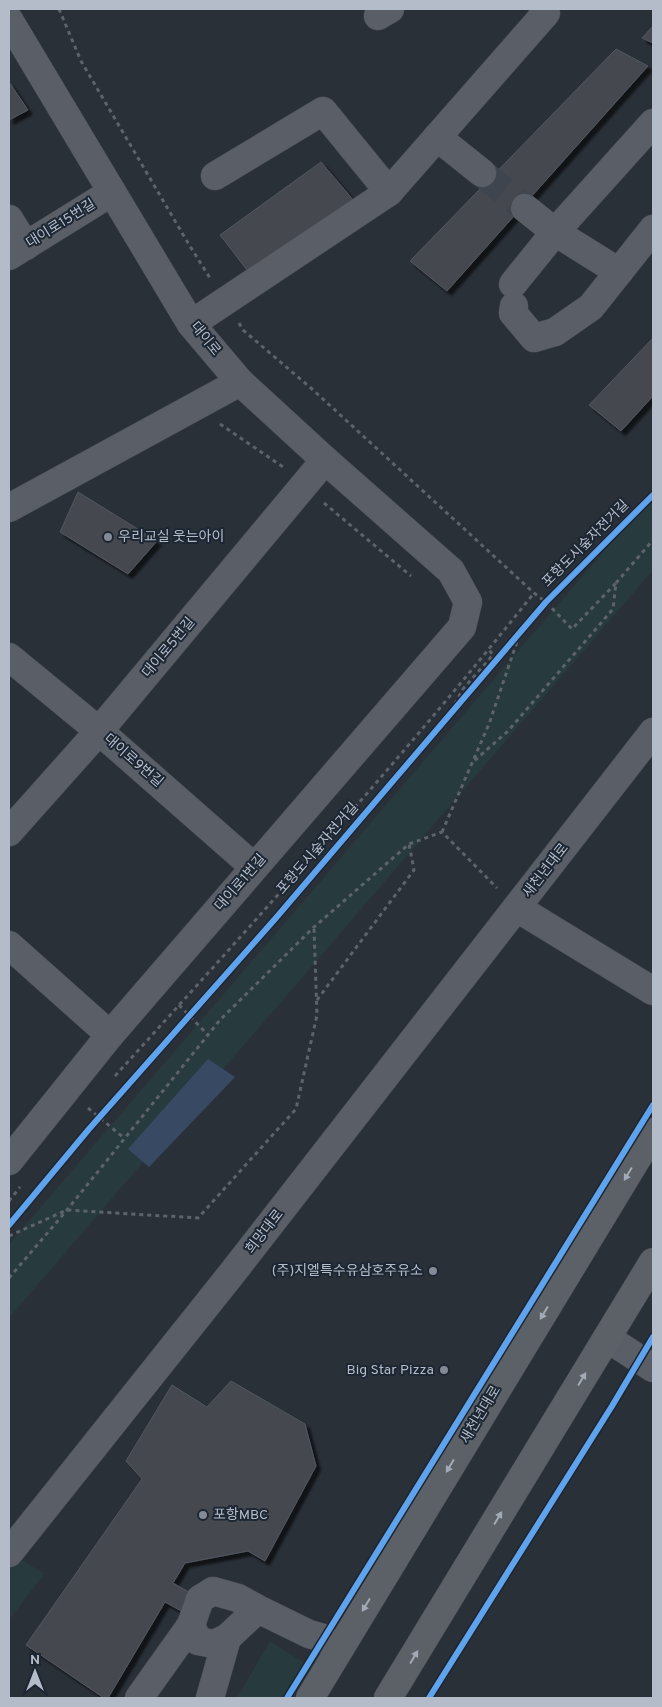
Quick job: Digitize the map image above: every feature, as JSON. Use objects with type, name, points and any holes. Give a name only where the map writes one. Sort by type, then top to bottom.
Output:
[{"type":"main road","name":"새천년대로","points":[[310,1698],[653,1132]]},
{"type":"main road","points":[[388,1698],[653,1262]]},
{"type":"street","points":[[9,19],[26,9]]},
{"type":"street","points":[[192,324],[389,192],[546,13],[543,9]]},
{"type":"street","name":"대이로","points":[[9,19],[192,324],[240,382],[451,571],[468,602]]},
{"type":"street","points":[[214,176],[323,111],[389,192]]},
{"type":"street","points":[[653,123],[555,232],[514,295],[513,313],[534,338],[555,332],[591,307],[653,228]]},
{"type":"street","points":[[437,137],[482,173]]},
{"type":"street","name":"대이로15번길","points":[[17,251],[112,192]]},
{"type":"street","points":[[525,208],[555,232],[619,272]]},
{"type":"street","points":[[9,219],[17,251]]},
{"type":"street","points":[[9,508],[240,382]]},
{"type":"street","name":"대이로5번길","points":[[9,832],[99,731],[325,460]]},
{"type":"street","name":"대이로1번길","points":[[9,1161],[110,1035],[462,627],[468,602]]},
{"type":"street","name":"대이로9번길","points":[[9,657],[99,731],[254,867]]},
{"type":"street","name":"새천년대로","points":[[653,732],[517,908],[653,991]]},
{"type":"street","name":"희망대로","points":[[9,1553],[233,1272],[517,908]]},
{"type":"street","points":[[9,945],[110,1035]]},
{"type":"street","points":[[607,1338],[653,1368]]},
{"type":"street","points":[[139,1698],[191,1625],[200,1599],[214,1592],[238,1598],[340,1648]]},
{"type":"street","points":[[191,1625],[198,1641],[214,1644],[227,1638],[258,1609]]},
{"type":"street","points":[[210,1698],[227,1638]]},
{"type":"path","points":[[59,9],[81,61],[188,243],[244,330],[534,593],[548,600],[572,628],[616,583],[653,540]]},
{"type":"path","points":[[212,424],[219,423],[284,468]]},
{"type":"path","points":[[321,501],[417,580]]},
{"type":"path","points":[[473,762],[508,731],[613,609],[616,583]]},
{"type":"path","points":[[113,1078],[297,873],[489,650],[534,593]]},
{"type":"path","points":[[508,647],[525,626]]},
{"type":"path","points":[[9,1278],[220,1020],[314,928],[409,844],[442,832],[489,724],[520,633]]},
{"type":"path","points":[[447,718],[463,689],[493,655],[489,650]]},
{"type":"path","points":[[440,725],[502,654]]},
{"type":"path","points":[[442,832],[517,908]]},
{"type":"path","points":[[316,1000],[414,870],[409,844]]},
{"type":"path","points":[[9,1236],[66,1210],[198,1218],[296,1109],[317,1015],[314,928]]},
{"type":"path","points":[[179,1005],[208,1035]]},
{"type":"path","points":[[183,1023],[196,1008]]},
{"type":"path","points":[[82,1114],[94,1100]]},
{"type":"path","points":[[87,1108],[124,1138]]},
{"type":"path","points":[[94,1123],[106,1110]]},
{"type":"path","points":[[9,1201],[21,1186]]},
{"type":"green space","points":[[653,494],[653,570],[9,1318],[9,1244]]},
{"type":"green space","points":[[19,1558],[44,1574],[9,1620],[9,1571]]},
{"type":"green space","points":[[270,1641],[306,1664],[285,1698],[237,1698]]},
{"type":"water","points":[[208,1059],[235,1077],[149,1167],[128,1149]]},
{"type":"building","points":[[653,26],[653,43],[642,38]]},
{"type":"building","points":[[616,49],[648,66],[447,291],[410,261]]},
{"type":"building","points":[[9,82],[28,110],[9,120]]},
{"type":"building","points":[[321,162],[354,201],[250,274],[220,235]]},
{"type":"building","points":[[653,338],[653,396],[621,431],[589,405]]},
{"type":"building","name":"우리교실 웃는아이","points":[[78,492],[157,541],[128,574],[60,532]]},
{"type":"building","name":"포항MBC","points":[[231,1381],[305,1424],[316,1466],[265,1561],[248,1551],[185,1563],[173,1583],[194,1595],[185,1613],[165,1602],[108,1698],[104,1698],[26,1645],[142,1479],[126,1461],[172,1385],[207,1407]]},
{"type":"tunnel","points":[[482,173],[525,208]]},
{"type":"cycle path","name":"포항도시숲자전거길","points":[[9,1225],[89,1129],[275,919],[546,602],[653,495]]},
{"type":"cycle path","points":[[287,1698],[653,1105]]},
{"type":"cycle path","points":[[429,1698],[612,1406],[653,1337]]},
{"type":"place","name":"우리교실 웃는아이","points":[[108,537]]},
{"type":"place","name":"(주)지엘특수유삼호주유소","points":[[433,1271]]},
{"type":"place","name":"Big Star Pizza","points":[[444,1370]]},
{"type":"place","name":"포항MBC","points":[[203,1515]]}]
